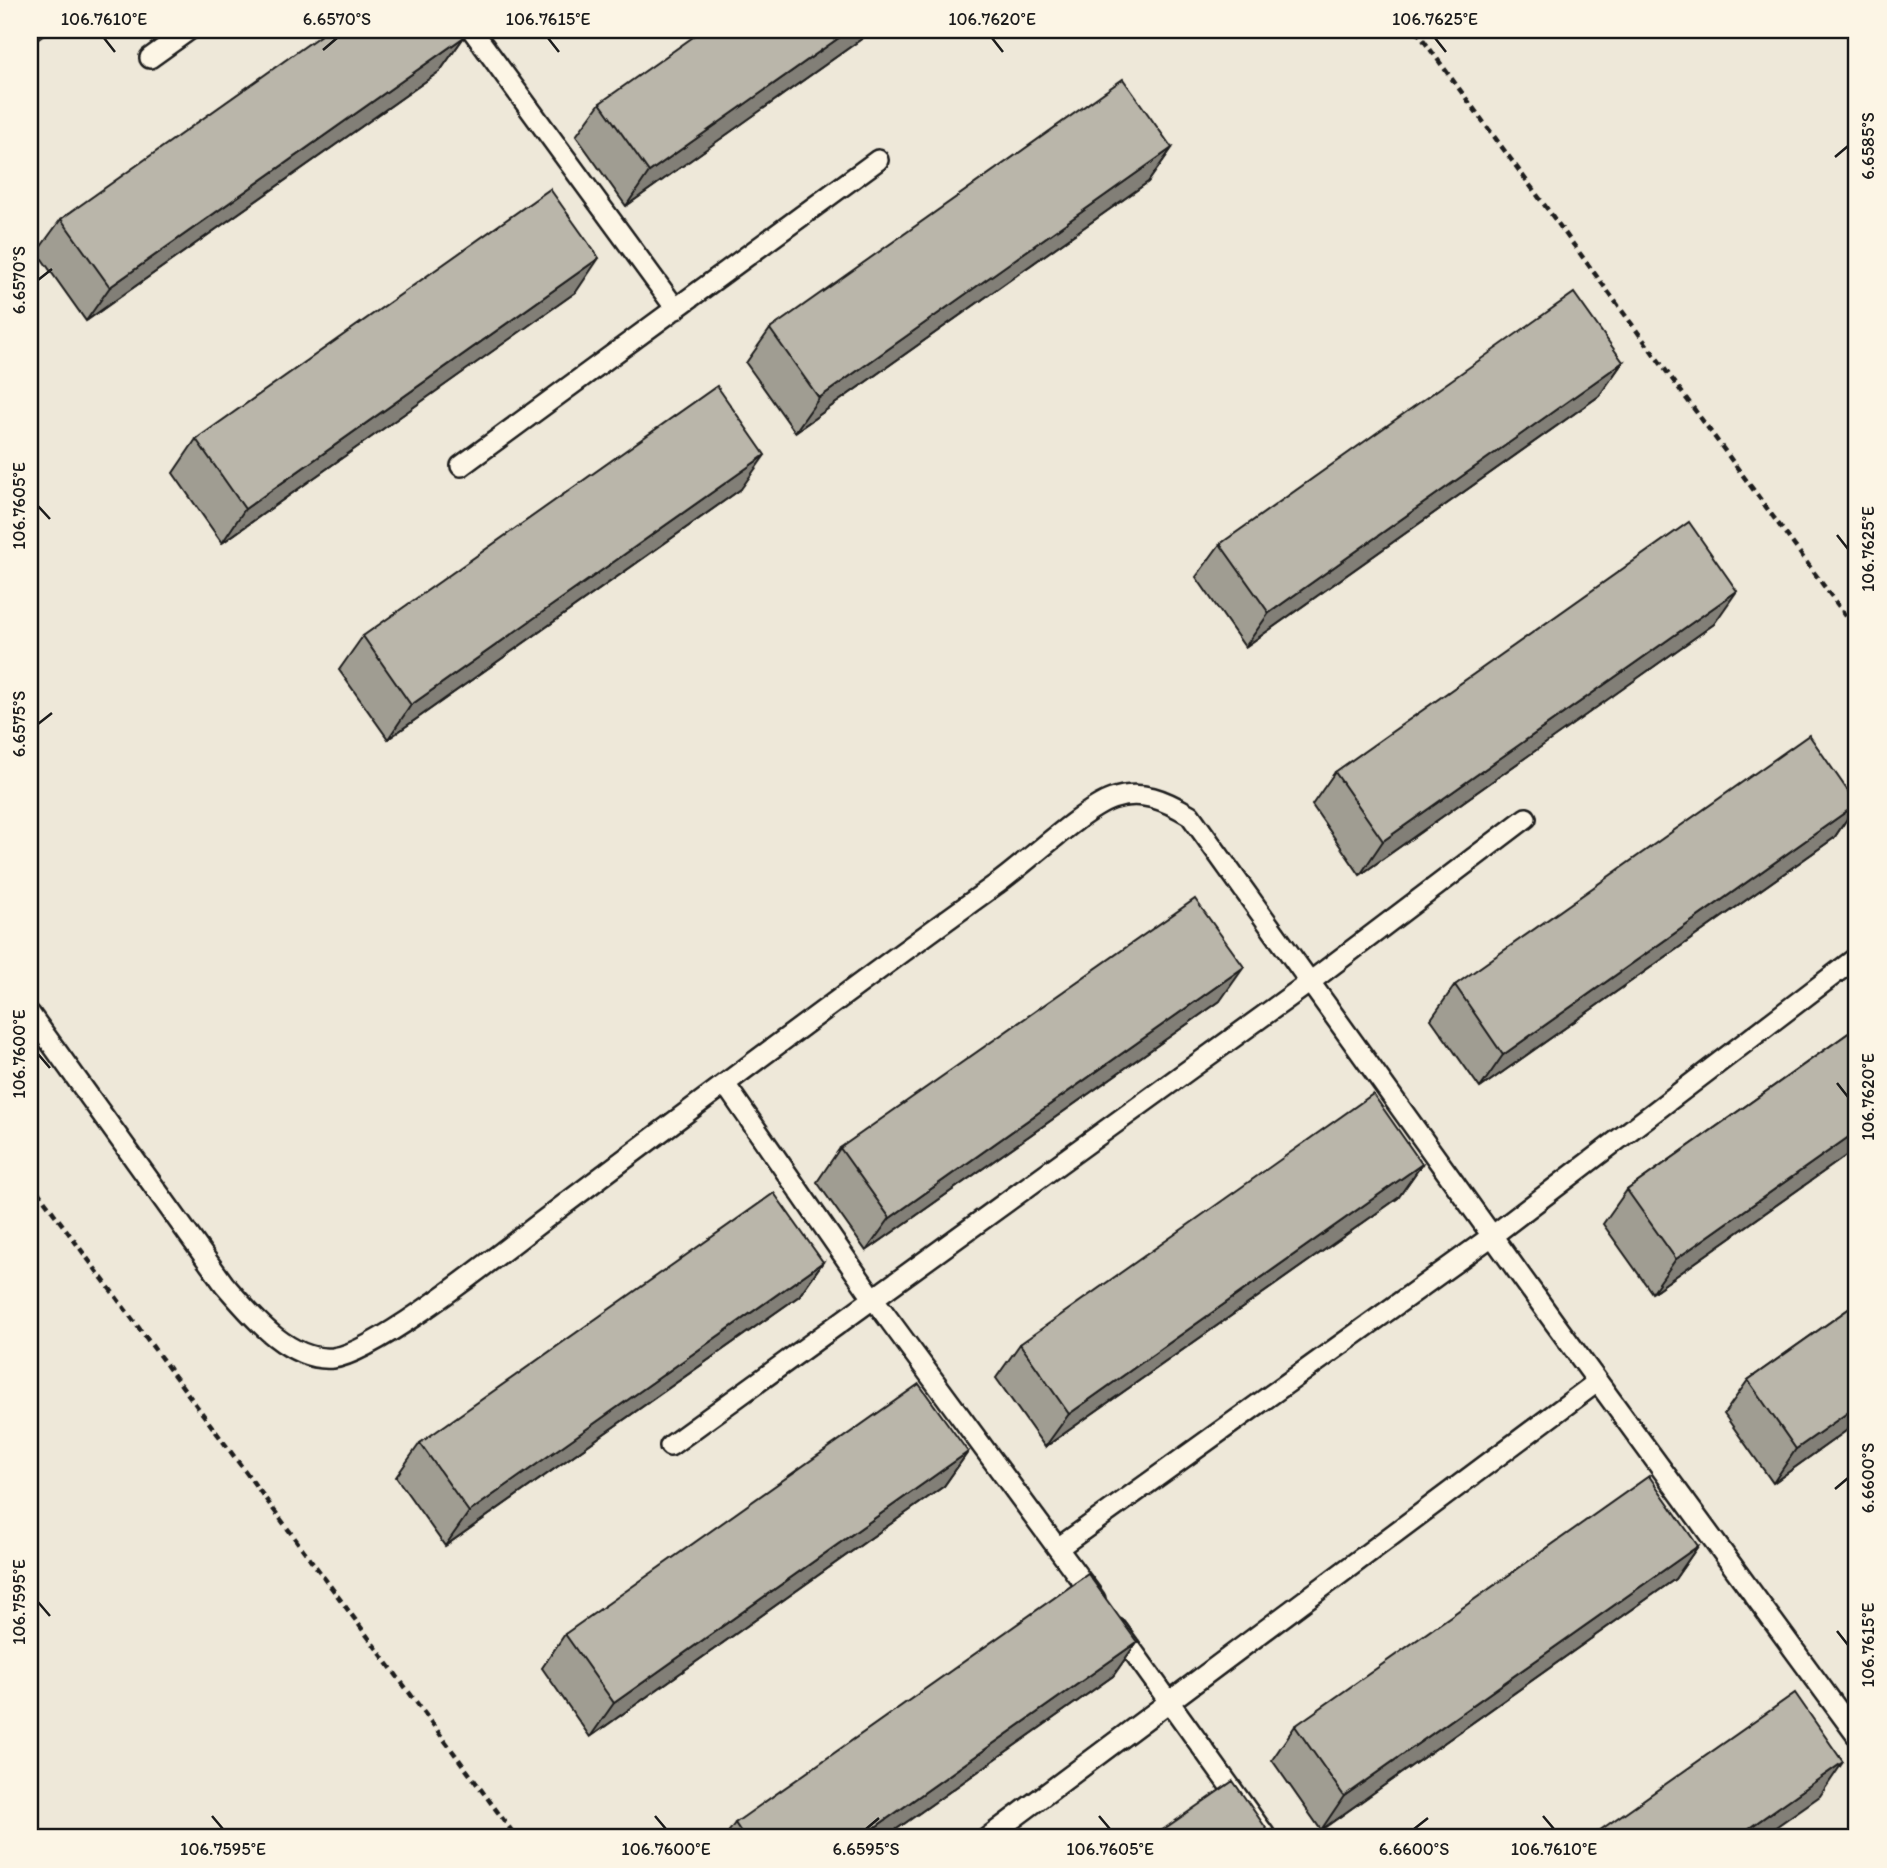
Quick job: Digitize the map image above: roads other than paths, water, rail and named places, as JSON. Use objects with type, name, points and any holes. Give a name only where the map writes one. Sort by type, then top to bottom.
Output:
[{"type":"lane","points":[[150,58],[189,30]]},
{"type":"lane","points":[[472,30],[676,309]]},
{"type":"lane","points":[[461,466],[878,160]]},
{"type":"lane","points":[[30,1014],[242,1304],[294,1348],[310,1356],[332,1358],[358,1352],[466,1279],[724,1084],[1029,860],[1099,804],[1133,794],[1169,802],[1190,815],[1597,1382],[1857,1736]]},
{"type":"lane","points":[[670,1446],[1310,982],[1526,818]]},
{"type":"lane","points":[[1058,1548],[1492,1236],[1857,957]]},
{"type":"lane","points":[[724,1084],[873,1298],[1267,1838]]},
{"type":"lane","points":[[987,1838],[1597,1382]]}]
